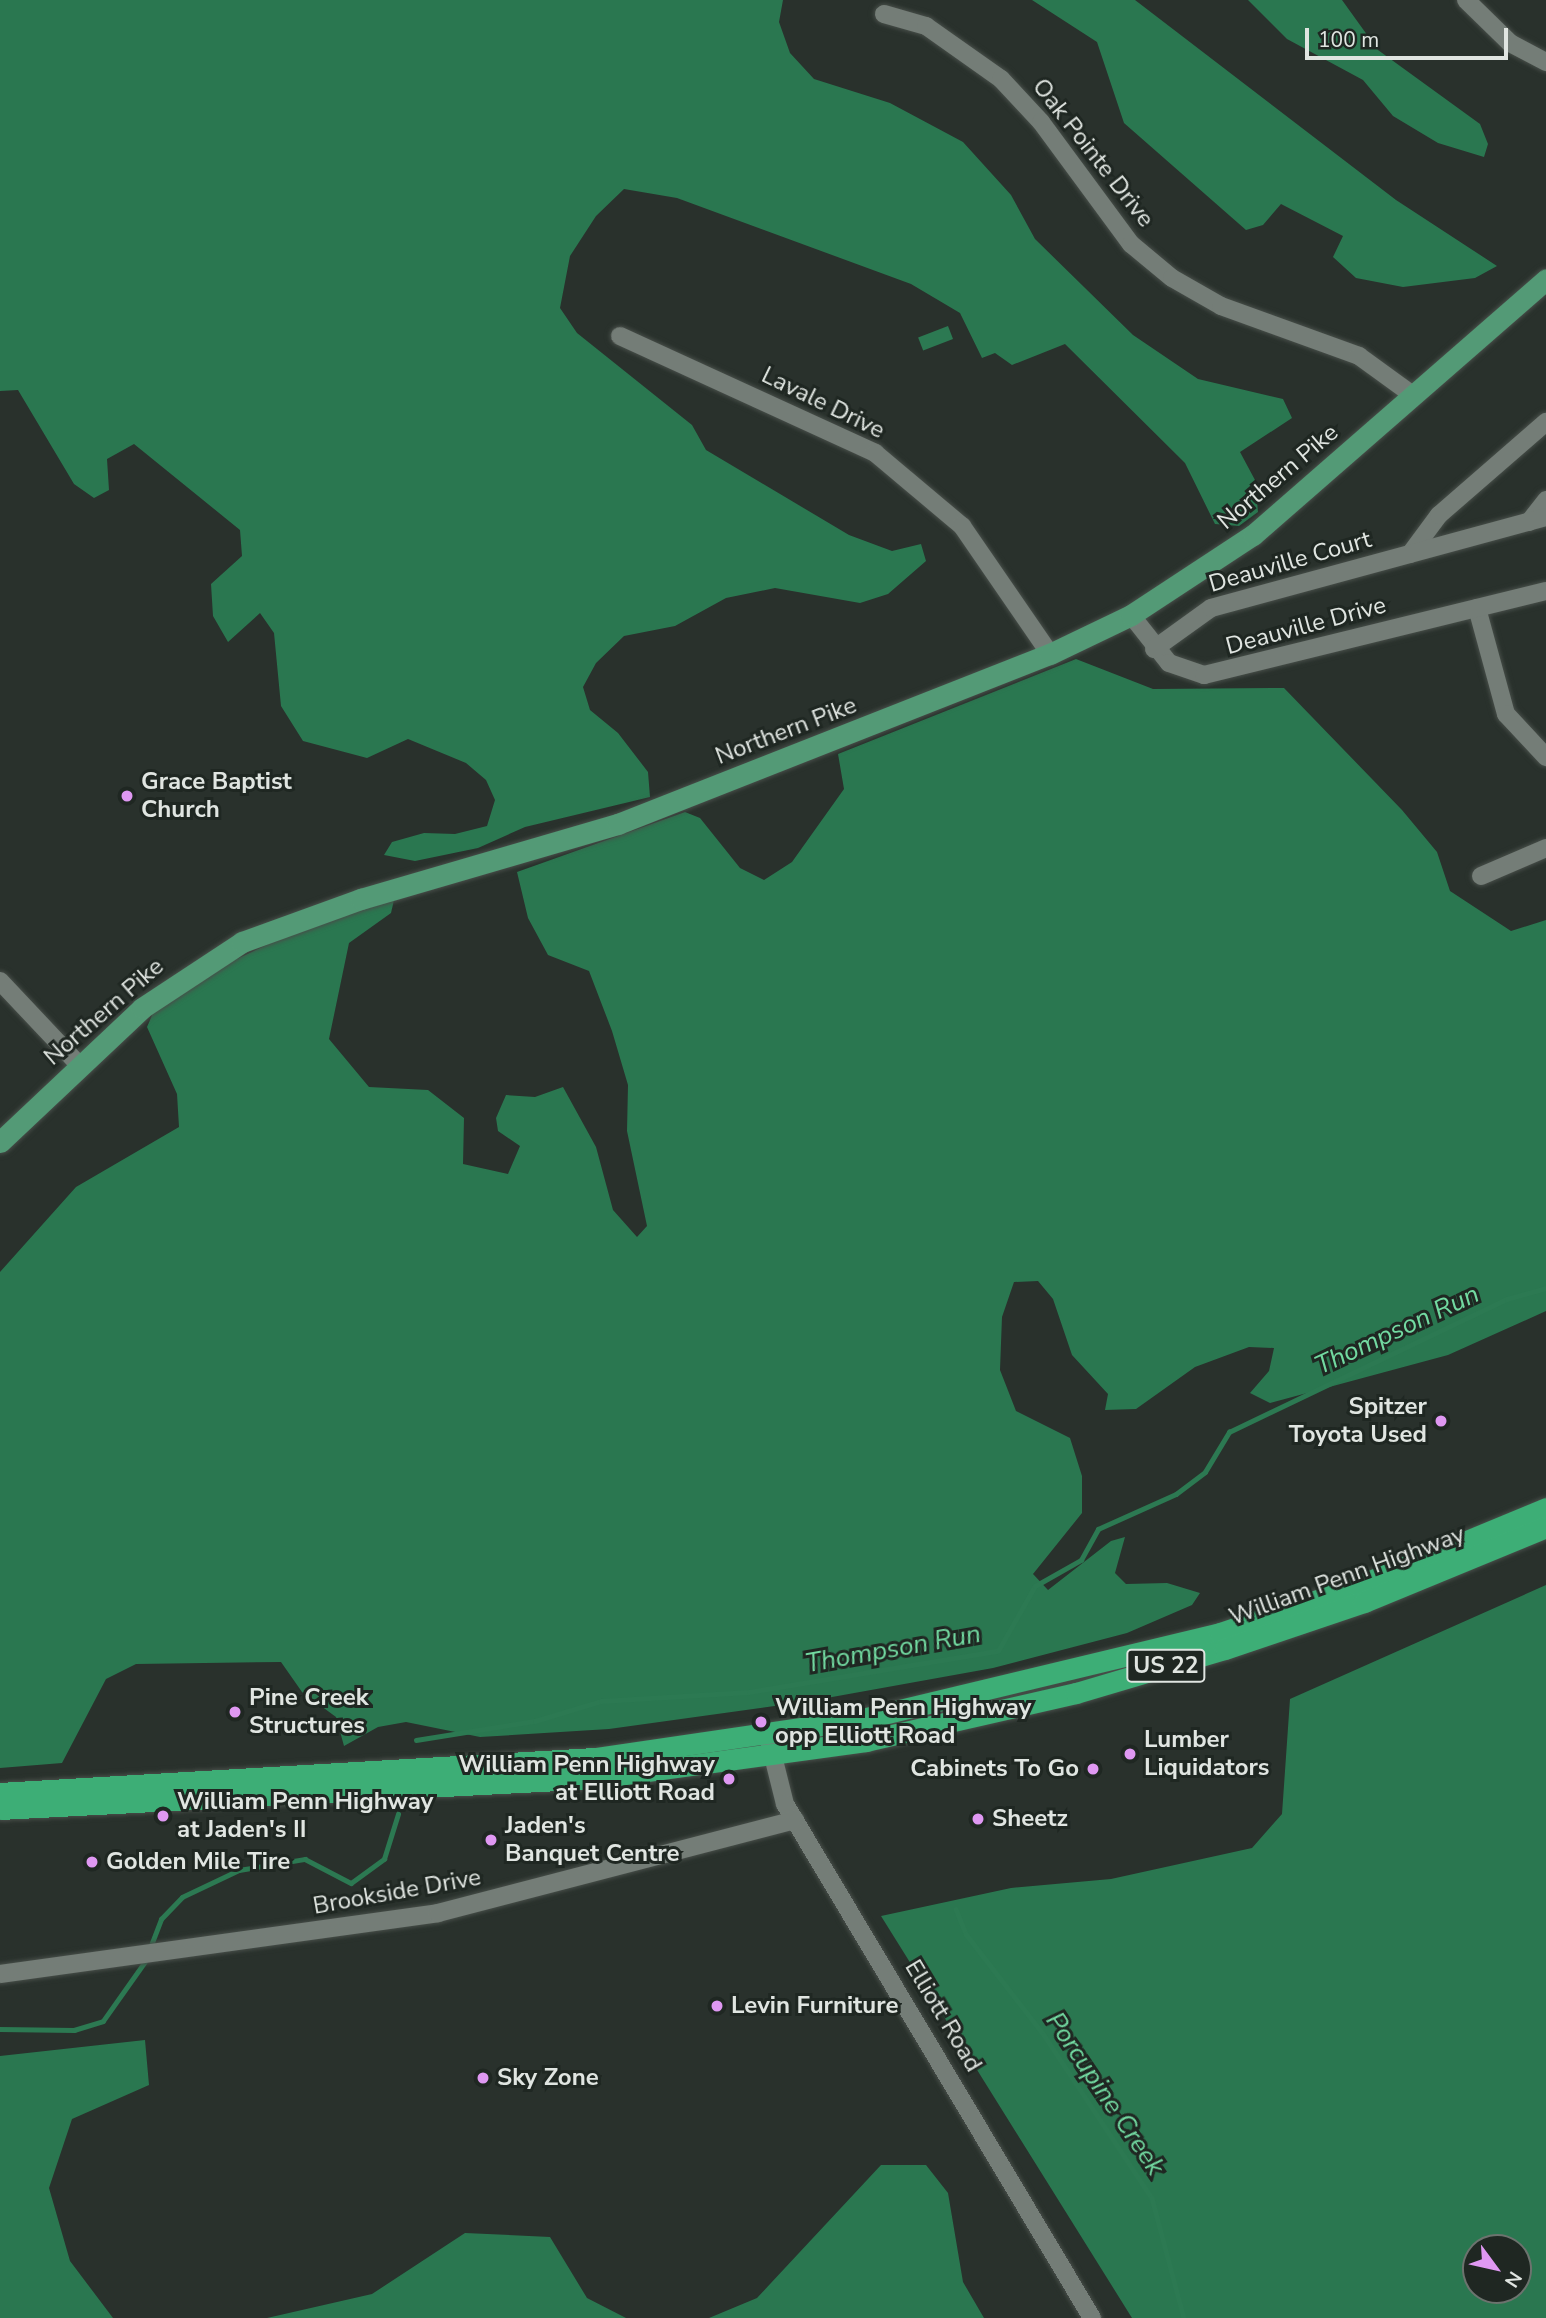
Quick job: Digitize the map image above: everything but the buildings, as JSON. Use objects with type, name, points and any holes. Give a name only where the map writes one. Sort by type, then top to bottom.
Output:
[{"type":"highway","name":"William Penn Highway","points":[[0,1793],[556,1761],[768,1735],[935,1704],[1220,1633],[1358,1586],[1546,1508]]},
{"type":"highway","name":"William Penn Highway","points":[[0,1809],[558,1781],[772,1757],[1012,1709],[1212,1653],[1364,1602],[1546,1527]]},
{"type":"main road","name":"Northern Pike","points":[[0,1142],[169,987],[276,928],[618,824],[1051,654],[1131,615],[1253,535],[1546,279]]},
{"type":"street","points":[[1465,0],[1510,43],[1546,62]]},
{"type":"street","name":"Oak Pointe Drive","points":[[884,14],[926,26],[1001,79],[1041,122],[1131,244],[1172,278],[1222,306],[1359,356],[1414,396]]},
{"type":"street","name":"Lavale Drive","points":[[620,336],[875,453],[962,526],[1051,654]]},
{"type":"street","name":"Deauville Court","points":[[1410,554],[1439,515],[1546,422]]},
{"type":"street","name":"Deauville Court","points":[[1154,649],[1211,608],[1537,520],[1546,500]]},
{"type":"street","name":"Deauville Drive","points":[[1131,615],[1154,649],[1184,672],[1229,673],[1546,591]]},
{"type":"street","points":[[1476,608],[1506,714],[1546,757]]},
{"type":"street","points":[[1481,876],[1546,848]]},
{"type":"street","points":[[0,981],[80,1066]]},
{"type":"street","name":"Elliott Road","points":[[768,1735],[772,1757],[795,1820],[1092,2318]]},
{"type":"street","name":"Brookside Drive","points":[[0,1975],[138,1958],[438,1913],[795,1820]]},
{"type":"shaded area","points":[[0,0],[783,0],[779,22],[790,53],[814,79],[890,103],[963,142],[1011,195],[1035,239],[1133,335],[1198,379],[1283,399],[1292,418],[1240,452],[1255,480],[1258,512],[1239,526],[1215,524],[1185,463],[1065,344],[1012,365],[995,353],[982,358],[960,313],[911,284],[677,198],[624,189],[596,216],[570,256],[560,308],[577,333],[692,425],[706,450],[849,535],[892,551],[921,544],[926,561],[888,594],[860,603],[775,588],[726,598],[675,626],[624,636],[596,663],[583,687],[590,710],[618,733],[648,772],[650,797],[525,827],[478,848],[415,861],[384,855],[392,842],[424,833],[455,834],[487,826],[495,800],[486,780],[466,763],[408,739],[367,758],[303,741],[281,706],[274,633],[260,613],[228,642],[213,616],[211,584],[242,556],[240,530],[134,444],[107,459],[109,490],[94,498],[74,484],[18,390],[0,391]]},
{"type":"shaded area","points":[[1032,0],[1135,0],[1396,200],[1497,266],[1475,278],[1403,287],[1356,278],[1333,257],[1343,236],[1281,204],[1263,225],[1246,230],[1124,123],[1097,42]]},
{"type":"shaded area","points":[[1248,0],[1342,0],[1378,50],[1480,124],[1488,144],[1484,157],[1438,143],[1393,116],[1363,80],[1287,39]]},
{"type":"shaded area","points":[[948,326],[953,339],[923,351],[918,337]]},
{"type":"shaded area","points":[[1076,659],[1153,689],[1284,688],[1402,810],[1437,852],[1450,891],[1511,931],[1546,920],[1546,1311],[1448,1355],[1270,1403],[1250,1393],[1269,1371],[1274,1348],[1249,1347],[1195,1367],[1136,1409],[1105,1410],[1108,1394],[1072,1355],[1053,1299],[1038,1281],[1014,1282],[1002,1317],[1000,1370],[1016,1411],[1070,1438],[1082,1476],[1082,1513],[1033,1574],[1048,1590],[1111,1541],[1125,1537],[1115,1573],[1126,1584],[1167,1583],[1200,1593],[1192,1605],[1127,1633],[993,1668],[810,1701],[609,1729],[480,1737],[406,1722],[378,1727],[344,1746],[336,1717],[302,1692],[281,1662],[136,1664],[106,1679],[62,1763],[0,1768],[0,1272],[76,1187],[179,1127],[177,1094],[147,1027],[153,1013],[213,970],[303,928],[394,900],[391,913],[349,943],[329,1039],[369,1087],[428,1090],[464,1118],[463,1164],[508,1174],[520,1146],[498,1131],[496,1118],[506,1095],[535,1097],[563,1087],[596,1147],[613,1210],[637,1237],[647,1226],[627,1131],[628,1085],[612,1031],[589,971],[548,955],[528,918],[517,872],[685,812],[700,818],[740,868],[764,880],[792,862],[844,789],[838,754]]},
{"type":"shaded area","points":[[1546,1585],[1546,2318],[1132,2318],[881,1916],[1011,1888],[1111,1879],[1252,1848],[1282,1814],[1290,1699]]},
{"type":"shaded area","points":[[145,2040],[149,2085],[72,2119],[49,2188],[70,2261],[113,2318],[0,2318],[0,2056]]},
{"type":"shaded area","points":[[881,2165],[926,2165],[948,2193],[963,2282],[984,2318],[709,2318],[757,2298]]},
{"type":"shaded area","points":[[465,2233],[550,2237],[587,2298],[626,2318],[267,2318],[372,2294]]},
{"type":"waterway","name":"Thompson Run","points":[[416,1740],[535,1721],[601,1701],[749,1692],[998,1651],[1035,1586],[1081,1560],[1098,1529],[1176,1494],[1205,1472],[1229,1432],[1507,1299],[1546,1288]]},
{"type":"waterway","name":"Thompson Run","points":[[150,1948],[161,1919],[182,1897],[239,1870],[305,1859],[351,1883],[384,1859],[398,1814]]},
{"type":"waterway","name":"Porcupine Creek","points":[[956,1909],[966,1934],[1044,2035],[1152,2198],[1184,2318]]},
{"type":"waterway","name":"Thompson Run","points":[[0,2029],[74,2030],[103,2021],[146,1960]]},
{"type":"place","name":"Grace Baptist Church","points":[[127,796]]},
{"type":"place","name":"Spitzer Toyota Used","points":[[1441,1421]]},
{"type":"place","name":"Pine Creek Structures","points":[[235,1712]]},
{"type":"place","name":"William Penn Highway opp Elliott Road","points":[[761,1722]]},
{"type":"place","name":"Lumber Liquidators","points":[[1130,1754]]},
{"type":"place","name":"Cabinets To Go","points":[[1093,1769]]},
{"type":"place","name":"William Penn Highway at Elliott Road","points":[[729,1779]]},
{"type":"place","name":"William Penn Highway at Jaden's II","points":[[163,1816]]},
{"type":"place","name":"Sheetz","points":[[978,1819]]},
{"type":"place","name":"Jaden's Banquet Centre","points":[[491,1840]]},
{"type":"place","name":"Golden Mile Tire","points":[[92,1862]]},
{"type":"place","name":"Levin Furniture","points":[[717,2006]]},
{"type":"place","name":"Sky Zone","points":[[483,2078]]}]
